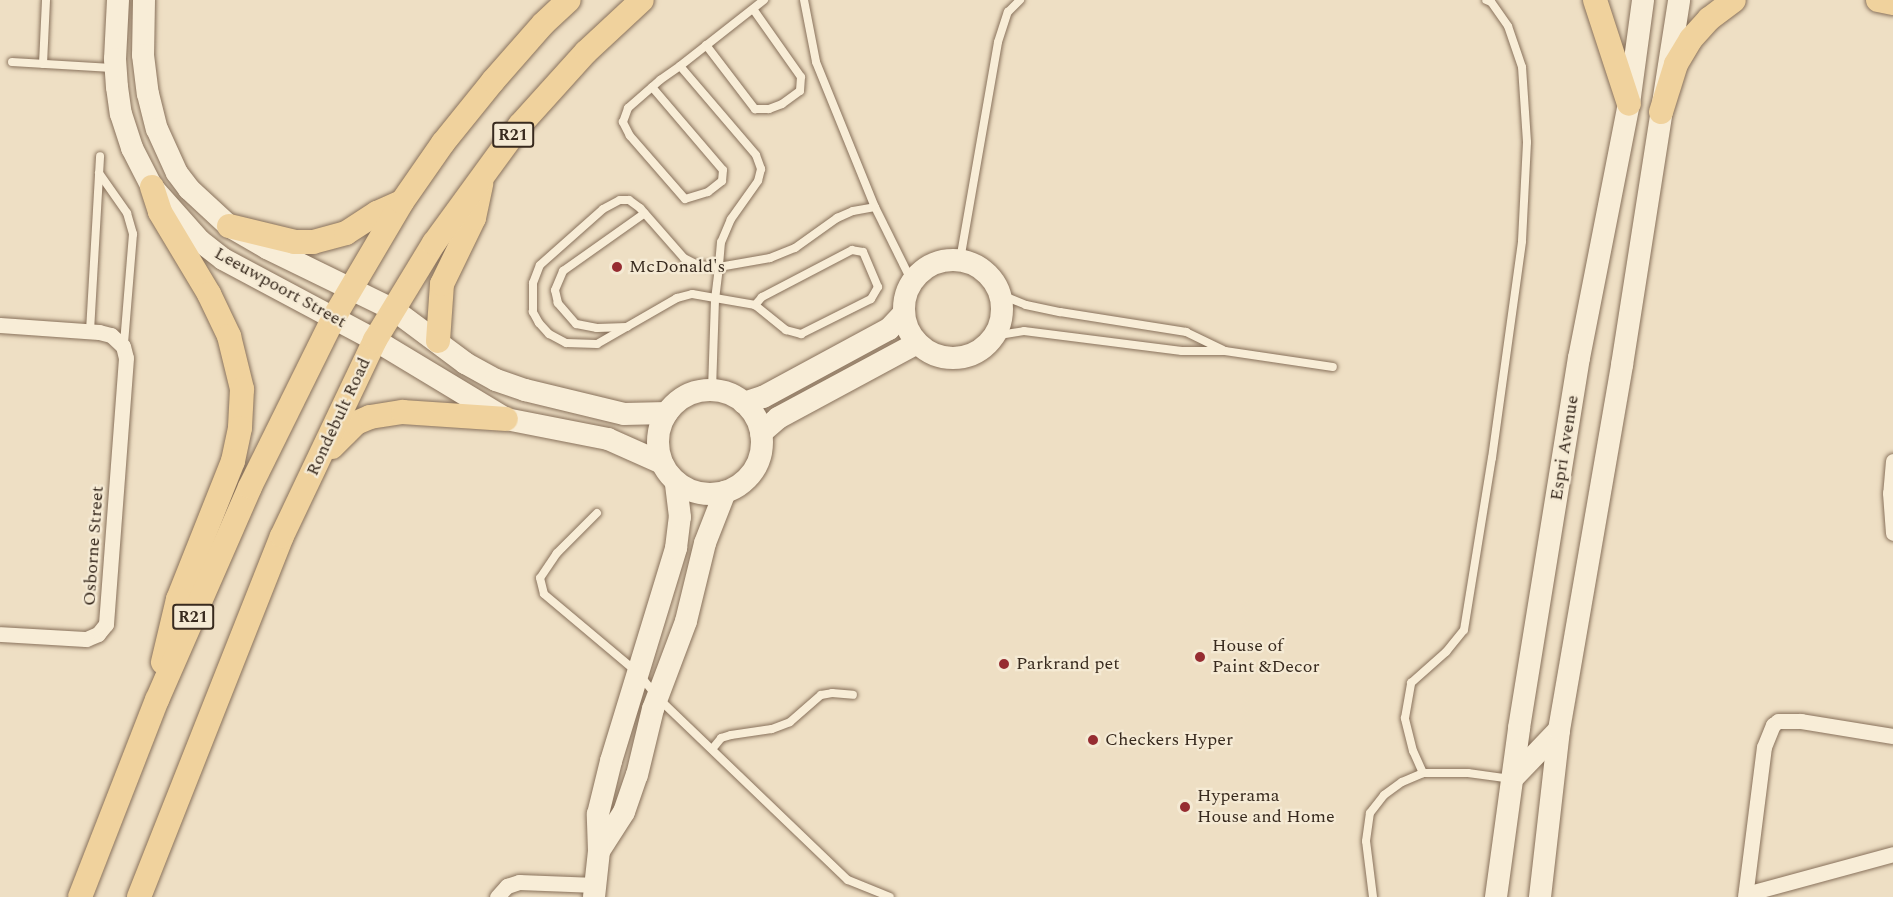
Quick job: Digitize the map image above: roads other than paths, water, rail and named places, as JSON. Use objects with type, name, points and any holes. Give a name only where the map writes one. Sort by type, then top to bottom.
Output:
[{"type":"main road","name":"R21","points":[[81,892],[157,700],[250,487],[333,319],[402,202],[443,143],[543,24],[569,0]]},
{"type":"main road","name":"Rondebult Road","points":[[139,897],[282,536],[375,340],[434,243],[520,125],[586,52],[642,0]]},
{"type":"main road","points":[[1595,0],[1629,104]]},
{"type":"main road","points":[[1661,112],[1676,64],[1691,39],[1709,19],[1734,0]]},
{"type":"main road","points":[[1878,0],[1893,3]]},
{"type":"main road","points":[[438,341],[442,284],[474,218],[482,176]]},
{"type":"main road","points":[[152,187],[160,212],[209,294],[229,336],[242,389],[240,428],[233,461],[178,599],[166,643],[157,700]]},
{"type":"main road","points":[[229,226],[295,242],[313,242],[346,232],[377,213],[402,202]]},
{"type":"main road","points":[[320,459],[356,423],[370,417],[403,412],[507,419]]},
{"type":"street","name":"Leeuwpoort Street","points":[[118,0],[116,68],[121,114],[132,148],[152,187],[182,223],[223,259],[375,340],[507,419],[608,439],[662,463]]},
{"type":"street","name":"Leeuwpoort Street","points":[[144,0],[143,55],[148,94],[158,129],[177,172],[189,189],[229,226],[267,248],[394,310],[476,369],[496,380],[525,390],[624,414],[667,413]]},
{"type":"street","name":"Espri Avenue","points":[[1496,897],[1512,779],[1580,358],[1629,104],[1643,0]]},
{"type":"street","points":[[1540,897],[1559,730],[1622,365],[1679,0]]},
{"type":"street","points":[[960,260],[980,268],[995,284],[999,294],[1001,315],[993,336],[978,351],[957,358],[936,355],[917,342],[906,324],[904,302],[912,282],[919,273],[938,262],[960,260]]},
{"type":"street","points":[[744,403],[763,397],[889,329],[904,313]]},
{"type":"street","points":[[0,325],[90,331],[111,335],[125,352]]},
{"type":"street","points":[[761,433],[778,418],[917,342]]},
{"type":"street","name":"Osborne Street","points":[[0,634],[86,639],[98,634],[106,624],[125,352]]},
{"type":"street","points":[[712,390],[723,392],[744,403],[751,411],[761,433],[761,444],[756,467],[740,484],[725,492],[708,495],[696,493],[676,482],[662,463],[658,440],[667,413],[679,400],[689,394],[712,390]]},
{"type":"street","points":[[1893,461],[1890,493],[1893,533]]},
{"type":"street","points":[[497,897],[507,886],[519,882],[595,891],[599,851],[598,814],[676,548],[680,517],[676,482]]},
{"type":"street","points":[[599,851],[624,812],[637,775],[658,698],[686,621],[705,543],[725,492]]},
{"type":"street","points":[[1893,736],[1801,721],[1778,721],[1773,725],[1764,747],[1746,895],[1893,854]]},
{"type":"street","points":[[1512,779],[1559,730]]},
{"type":"lane","points":[[43,64],[46,0]]},
{"type":"lane","points":[[652,87],[723,170],[722,181],[696,198],[685,199],[630,136],[623,122],[628,108],[652,87],[764,0]]},
{"type":"lane","points":[[804,0],[816,62],[874,207],[912,282]]},
{"type":"lane","points":[[960,260],[998,42],[1008,12],[1020,0]]},
{"type":"lane","points":[[1423,773],[1413,751],[1405,718],[1412,683],[1446,652],[1464,630],[1492,458],[1522,241],[1527,142],[1522,67],[1508,26],[1491,2],[1486,0]]},
{"type":"lane","points":[[706,45],[754,109],[769,109],[791,98],[800,91],[801,77],[753,9]]},
{"type":"lane","points":[[12,62],[116,68]]},
{"type":"lane","points":[[680,66],[756,155],[761,169],[758,181],[731,219],[724,234],[715,298],[712,390]]},
{"type":"lane","points":[[90,331],[100,156]]},
{"type":"lane","points":[[99,173],[127,213],[133,234],[125,352]]},
{"type":"lane","points":[[755,305],[762,297],[852,250],[862,252],[870,264],[878,287],[871,299],[801,334],[786,330],[755,305],[692,294],[677,298],[597,344],[566,343],[549,334],[539,323],[534,312],[533,283],[540,265],[549,255],[603,209],[620,200],[629,200],[645,213],[684,258],[698,265],[719,267],[770,258],[795,248],[837,218],[853,211],[874,207]]},
{"type":"lane","points":[[628,327],[597,328],[576,324],[558,303],[555,290],[563,271],[645,213]]},
{"type":"lane","points":[[999,294],[1026,305],[1060,312],[1186,332],[1225,351]]},
{"type":"lane","points":[[993,336],[1024,331],[1182,351],[1225,351],[1333,367]]},
{"type":"lane","points":[[597,513],[556,553],[540,578],[544,594],[638,673],[658,698],[713,748],[848,880],[890,897]]},
{"type":"lane","points":[[713,748],[721,738],[772,729],[790,722],[821,695],[832,693],[853,695]]},
{"type":"lane","points":[[1373,897],[1366,841],[1370,813],[1384,795],[1423,773],[1468,773],[1512,779]]},
{"type":"place","name":"McDonald's","points":[[617,267]]},
{"type":"place","name":"House of Paint &Decor","points":[[1200,657]]},
{"type":"place","name":"Parkrand pet","points":[[1004,664]]},
{"type":"place","name":"Checkers Hyper","points":[[1093,740]]},
{"type":"place","name":"Hyperama House and Home","points":[[1185,807]]}]
